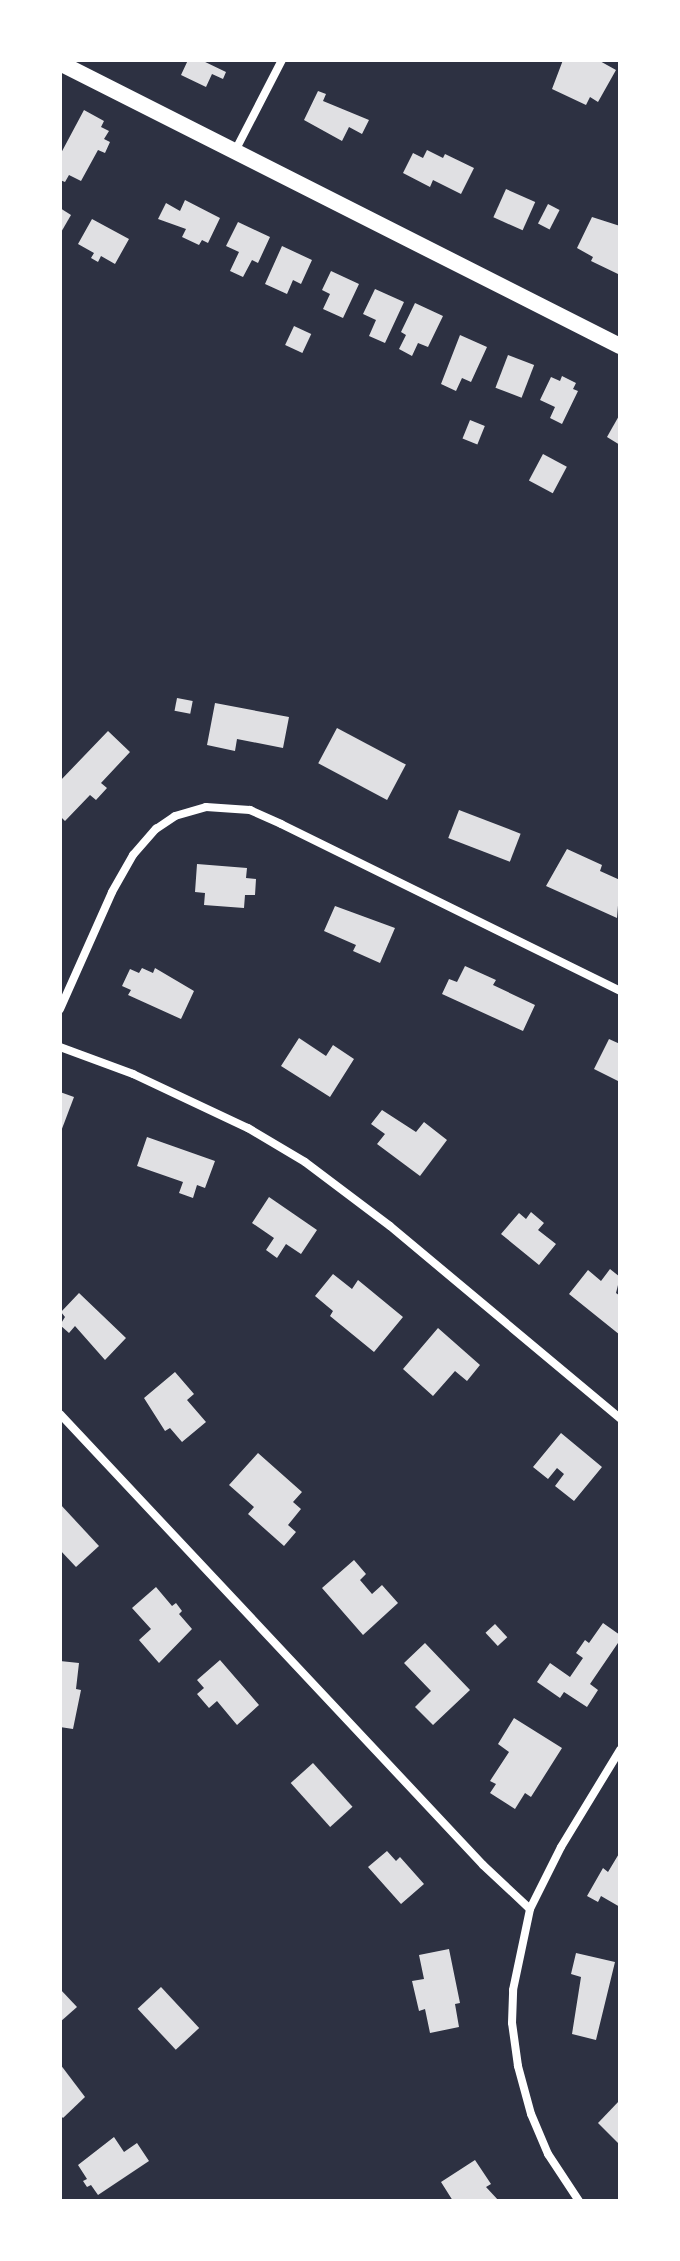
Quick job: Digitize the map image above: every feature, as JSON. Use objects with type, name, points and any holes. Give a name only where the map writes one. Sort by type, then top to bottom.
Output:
[{"type":"main road","points":[[60,63],[620,346]]},
{"type":"street","points":[[234,153],[282,60]]},
{"type":"street","points":[[60,1009],[112,892],[133,855],[156,829],[175,816],[217,807],[250,810],[281,824],[620,991]]},
{"type":"street","points":[[60,1047],[133,1074],[248,1128],[305,1162],[390,1226],[620,1418]]},
{"type":"street","points":[[60,1414],[174,1531],[463,1843],[530,1909]]},
{"type":"street","points":[[579,2201],[548,2154],[518,2066],[512,2023],[513,1990],[530,1909],[561,1847],[620,1750]]},
{"type":"building","points":[[188,60],[201,60],[226,72],[223,79],[212,74],[206,87],[181,75]]},
{"type":"building","points":[[563,60],[598,60],[616,70],[598,102],[590,97],[586,105],[552,89]]},
{"type":"building","points":[[318,91],[326,94],[323,101],[369,120],[362,134],[349,127],[342,141],[304,120]]},
{"type":"building","points":[[84,110],[104,121],[101,127],[109,131],[104,139],[110,142],[105,153],[98,150],[81,181],[69,175],[65,182],[60,180],[60,155]]},
{"type":"building","points":[[427,150],[443,158],[445,154],[474,168],[461,194],[433,180],[430,187],[403,173],[413,153],[423,158]]},
{"type":"building","points":[[506,189],[535,202],[523,230],[493,217]]},
{"type":"building","points":[[185,200],[220,218],[208,243],[202,240],[199,245],[182,237],[186,229],[158,219],[166,203],[180,211]]},
{"type":"building","points":[[548,204],[560,210],[550,230],[538,224]]},
{"type":"building","points":[[60,208],[71,215],[60,234]]},
{"type":"building","points":[[592,217],[620,226],[618,274],[591,261],[593,257],[577,248]]},
{"type":"building","points":[[92,219],[129,239],[115,264],[101,256],[98,262],[91,258],[94,253],[78,244]]},
{"type":"building","points":[[238,222],[270,237],[258,263],[252,260],[243,277],[230,271],[239,252],[226,246]]},
{"type":"building","points":[[282,246],[312,260],[301,284],[293,280],[287,294],[265,284]]},
{"type":"building","points":[[331,271],[359,284],[343,318],[323,309],[330,294],[322,290]]},
{"type":"building","points":[[375,289],[404,302],[385,343],[369,336],[376,320],[363,314]]},
{"type":"building","points":[[415,303],[443,316],[428,347],[418,343],[412,356],[399,349],[406,335],[401,332]]},
{"type":"building","points":[[294,326],[311,334],[302,353],[285,345]]},
{"type":"building","points":[[460,335],[487,347],[471,382],[462,378],[456,391],[441,384]]},
{"type":"building","points":[[508,355],[534,365],[522,398],[495,388]]},
{"type":"building","points":[[562,376],[576,383],[573,389],[578,391],[562,424],[550,418],[555,407],[540,400],[551,377],[560,381]]},
{"type":"building","points":[[620,414],[620,445],[607,437]]},
{"type":"building","points":[[470,420],[485,426],[477,445],[463,439]]},
{"type":"building","points":[[543,454],[567,467],[553,493],[529,480]]},
{"type":"building","points":[[177,698],[193,701],[190,714],[175,711]]},
{"type":"building","points":[[215,703],[289,717],[283,748],[237,739],[235,751],[207,745]]},
{"type":"building","points":[[337,728],[406,765],[387,800],[318,763]]},
{"type":"building","points":[[108,731],[130,752],[101,783],[107,788],[96,800],[90,795],[65,821],[60,816],[60,781]]},
{"type":"building","points":[[459,810],[521,834],[510,862],[448,838]]},
{"type":"building","points":[[567,849],[602,865],[600,871],[620,880],[617,918],[546,886]]},
{"type":"building","points":[[197,864],[247,868],[246,878],[256,879],[255,895],[245,895],[244,908],[204,905],[205,893],[195,892]]},
{"type":"building","points":[[335,906],[395,928],[380,963],[353,951],[356,945],[324,931]]},
{"type":"building","points":[[465,966],[496,980],[493,985],[535,1005],[523,1031],[442,994],[449,979],[457,982]]},
{"type":"building","points":[[142,968],[153,973],[155,968],[194,991],[181,1019],[128,995],[131,990],[122,986],[130,969],[139,973]]},
{"type":"building","points":[[299,1038],[326,1056],[333,1045],[354,1059],[330,1097],[281,1066]]},
{"type":"building","points":[[609,1039],[620,1044],[620,1082],[594,1069]]},
{"type":"building","points":[[60,1092],[74,1097],[60,1134]]},
{"type":"building","points":[[382,1110],[416,1132],[424,1122],[447,1140],[420,1176],[377,1144],[385,1134],[371,1124]]},
{"type":"building","points":[[147,1137],[215,1161],[205,1188],[197,1185],[193,1198],[179,1193],[183,1182],[137,1166]]},
{"type":"building","points":[[269,1197],[317,1230],[301,1254],[286,1244],[277,1258],[266,1250],[274,1238],[252,1223]]},
{"type":"building","points":[[531,1212],[544,1223],[538,1230],[556,1244],[539,1265],[501,1234],[519,1213],[526,1219]]},
{"type":"building","points":[[610,1269],[620,1277],[616,1293],[620,1296],[620,1335],[569,1294],[588,1270],[601,1281]]},
{"type":"building","points":[[333,1274],[352,1289],[358,1280],[403,1317],[374,1352],[330,1316],[333,1311],[315,1296]]},
{"type":"building","points":[[79,1293],[126,1338],[105,1360],[75,1326],[69,1333],[60,1325],[65,1317],[61,1312]]},
{"type":"building","points":[[438,1328],[480,1365],[467,1381],[455,1371],[433,1396],[403,1369]]},
{"type":"building","points":[[175,1372],[194,1394],[187,1400],[206,1422],[182,1442],[170,1428],[165,1431],[144,1398]]},
{"type":"building","points":[[561,1433],[602,1467],[574,1501],[555,1486],[564,1474],[557,1468],[548,1479],[533,1467]]},
{"type":"building","points":[[258,1453],[302,1492],[293,1502],[301,1509],[288,1525],[296,1532],[284,1546],[248,1514],[254,1507],[229,1485]]},
{"type":"building","points":[[60,1504],[99,1546],[76,1567],[60,1550]]},
{"type":"building","points":[[354,1560],[366,1574],[360,1580],[372,1594],[382,1585],[398,1603],[363,1635],[322,1588]]},
{"type":"building","points":[[156,1587],[172,1606],[176,1603],[182,1611],[179,1614],[192,1629],[159,1663],[139,1640],[151,1629],[132,1608]]},
{"type":"building","points":[[603,1623],[620,1635],[620,1640],[590,1684],[598,1690],[587,1707],[564,1692],[560,1698],[537,1682],[550,1663],[570,1677],[583,1658],[576,1653],[585,1640],[589,1643]]},
{"type":"building","points":[[495,1624],[507,1637],[498,1646],[485,1633]]},
{"type":"building","points":[[425,1643],[470,1690],[433,1725],[415,1707],[431,1691],[404,1663]]},
{"type":"building","points":[[220,1660],[259,1705],[237,1725],[217,1701],[209,1708],[197,1694],[204,1688],[197,1680]]},
{"type":"building","points":[[60,1661],[79,1663],[76,1689],[81,1690],[73,1729],[60,1727]]},
{"type":"building","points":[[514,1718],[562,1748],[531,1797],[525,1793],[515,1809],[490,1793],[496,1784],[490,1781],[509,1752],[498,1744]]},
{"type":"building","points":[[313,1763],[352,1807],[330,1827],[291,1783]]},
{"type":"building","points":[[387,1851],[396,1861],[400,1857],[424,1884],[401,1904],[368,1867]]},
{"type":"building","points":[[620,1852],[620,1907],[601,1896],[598,1902],[587,1896],[603,1868],[608,1872]]},
{"type":"building","points":[[449,1949],[460,2003],[455,2004],[459,2027],[430,2033],[425,2009],[419,2011],[412,1981],[424,1979],[419,1955]]},
{"type":"building","points":[[576,1953],[615,1962],[596,2040],[572,2034],[581,1977],[571,1974]]},
{"type":"building","points":[[161,1987],[199,2028],[176,2050],[138,2009]]},
{"type":"building","points":[[60,1989],[77,2007],[60,2022]]},
{"type":"building","points":[[60,2064],[85,2097],[63,2118],[60,2115]]},
{"type":"building","points":[[620,2100],[620,2145],[598,2123]]},
{"type":"building","points":[[114,2137],[124,2152],[137,2143],[149,2161],[98,2195],[91,2185],[87,2187],[83,2181],[87,2179],[78,2165]]},
{"type":"building","points":[[475,2160],[491,2184],[486,2187],[499,2201],[453,2201],[441,2182]]}]
